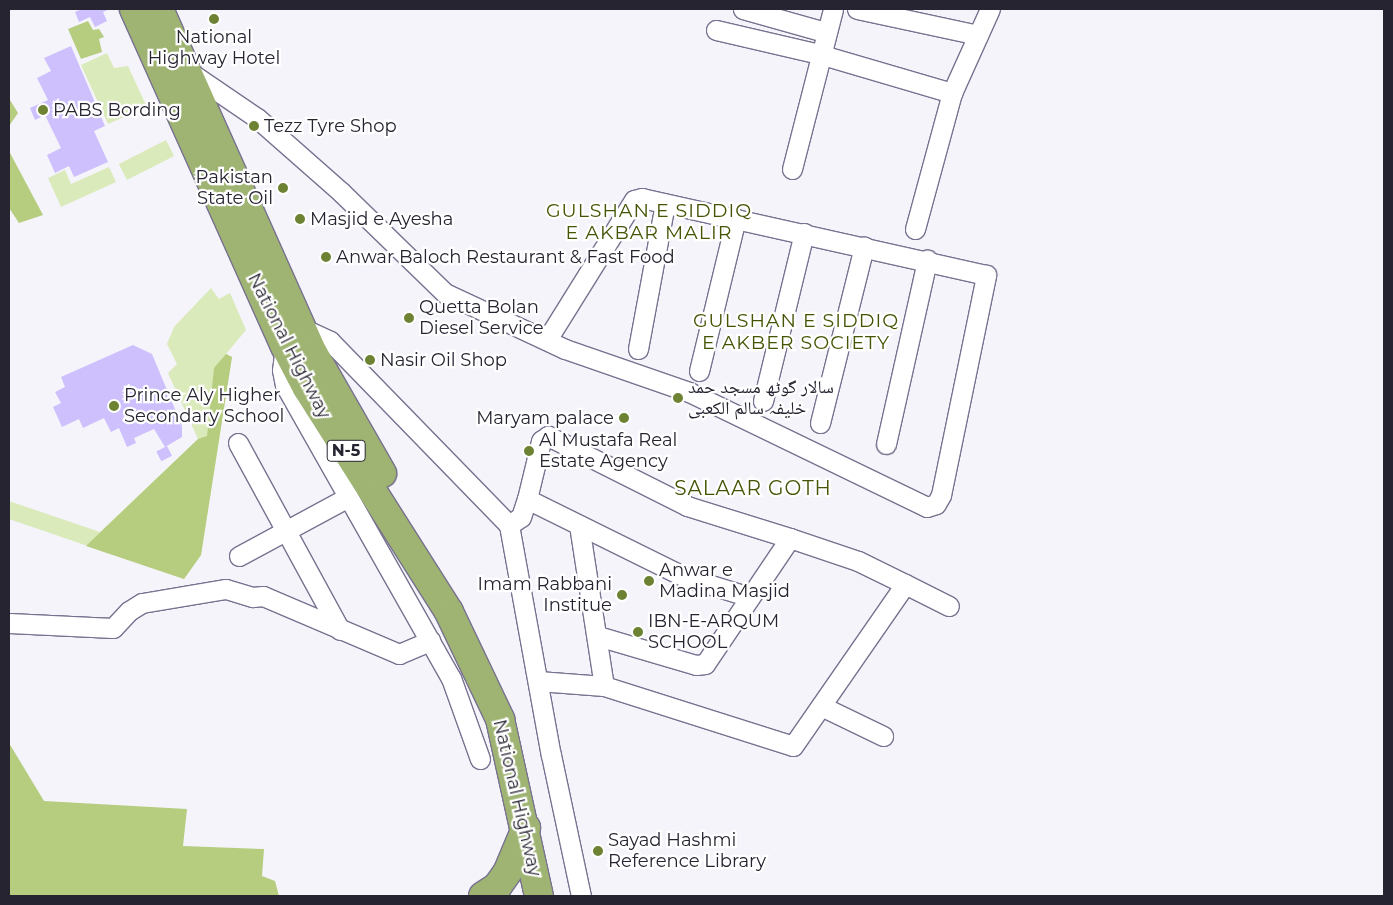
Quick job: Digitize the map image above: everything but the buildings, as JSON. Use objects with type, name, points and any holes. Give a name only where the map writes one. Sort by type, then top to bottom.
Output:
[{"type":"highway","name":"National Highway","points":[[134,9],[156,22],[184,69],[292,337],[307,388],[449,612],[500,719],[526,828],[539,896]]},
{"type":"highway","name":"National Highway","points":[[156,22],[292,337],[368,452],[470,619],[495,670],[526,752],[555,896]]},
{"type":"highway","points":[[483,896],[497,887],[508,871],[526,828]]},
{"type":"street","points":[[743,9],[825,32]]},
{"type":"street","points":[[792,169],[819,54],[833,9]]},
{"type":"street","points":[[857,9],[978,35]]},
{"type":"street","points":[[915,229],[952,93],[990,9]]},
{"type":"street","points":[[716,30],[819,54],[952,93]]},
{"type":"street","points":[[184,69],[257,118],[342,193],[445,293],[547,340],[689,392],[927,507],[936,504],[941,495],[986,274],[642,198],[634,200],[547,340]]},
{"type":"street","points":[[638,349],[665,203]]},
{"type":"street","points":[[699,371],[736,218]]},
{"type":"street","points":[[763,401],[804,233]]},
{"type":"street","points":[[820,423],[864,246]]},
{"type":"street","points":[[886,444],[927,260]]},
{"type":"street","points":[[480,758],[451,678],[285,385],[282,370],[292,337],[330,341],[509,525],[581,896]]},
{"type":"street","points":[[509,525],[521,518],[541,441],[548,436],[687,506],[858,561],[949,606]]},
{"type":"street","points":[[238,443],[340,630]]},
{"type":"street","points":[[238,556],[348,497]]},
{"type":"street","points":[[527,499],[685,577],[750,597]]},
{"type":"street","points":[[579,525],[598,636],[604,686]]},
{"type":"street","points":[[598,636],[696,665],[705,664],[790,538]]},
{"type":"street","points":[[538,681],[604,686],[793,746],[905,584]]},
{"type":"street","points":[[9,623],[113,628],[129,611],[142,603],[226,589],[253,597],[263,596],[399,654],[430,642]]},
{"type":"street","points":[[821,706],[883,736]]},
{"type":"green space","points":[[88,21],[93,30],[99,29],[104,37],[99,39],[102,52],[81,59],[68,29]]},
{"type":"green space","points":[[107,53],[114,68],[128,66],[147,107],[108,124],[81,65]]},
{"type":"green space","points":[[10,100],[18,113],[9,126],[9,102]]},
{"type":"green space","points":[[166,140],[174,156],[127,180],[119,164]]},
{"type":"green space","points":[[9,151],[43,215],[19,223],[9,208]]},
{"type":"green space","points":[[109,167],[116,182],[61,207],[48,178],[65,170],[71,184]]},
{"type":"green space","points":[[211,288],[219,299],[230,293],[246,330],[226,354],[232,357],[201,555],[184,579],[9,519],[9,501],[100,532],[198,439],[168,373],[177,364],[167,344],[174,327]]},
{"type":"green space","points":[[226,354],[232,357],[201,555],[184,579],[86,546],[198,439],[207,436],[214,368]]},
{"type":"green space","points":[[9,743],[44,801],[187,809],[183,846],[264,849],[262,876],[275,881],[279,896],[9,896]]},
{"type":"place","name":"National Highway Hotel","points":[[214,19]]},
{"type":"place","name":"PABS Bording","points":[[43,110]]},
{"type":"place","name":"Tezz Tyre Shop","points":[[254,126]]},
{"type":"place","name":"Pakistan State Oil","points":[[283,188]]},
{"type":"place","name":"Masjid e Ayesha","points":[[300,219]]},
{"type":"place","name":"Anwar Baloch Restaurant & Fast Food","points":[[326,257]]},
{"type":"place","name":"Quetta Bolan Diesel Service","points":[[409,318]]},
{"type":"place","name":"Nasir Oil Shop","points":[[370,360]]},
{"type":"place","name":"سالار گوٹھ مسجد حمد خلیفہ سالم الکعبی","points":[[678,398]]},
{"type":"place","name":"Prince Aly Higher Secondary School","points":[[114,406]]},
{"type":"place","name":"Maryam palace","points":[[624,418]]},
{"type":"place","name":"Al Mustafa Real Estate Agency","points":[[529,451]]},
{"type":"place","name":"Anwar e Madina Masjid","points":[[649,581]]},
{"type":"place","name":"Imam Rabbani Institue","points":[[622,595]]},
{"type":"place","name":"IBN-E-ARQUM SCHOOL","points":[[638,632]]},
{"type":"place","name":"Sayad Hashmi Reference Library","points":[[598,851]]},
{"type":"district","name":"GULSHAN E SIDDIQ E AKBAR MALIR","points":[[649,222]]},
{"type":"district","name":"GULSHAN E SIDDIQ E AKBER SOCIETY","points":[[796,332]]},
{"type":"district","name":"SALAAR GOTH","points":[[753,488]]}]
